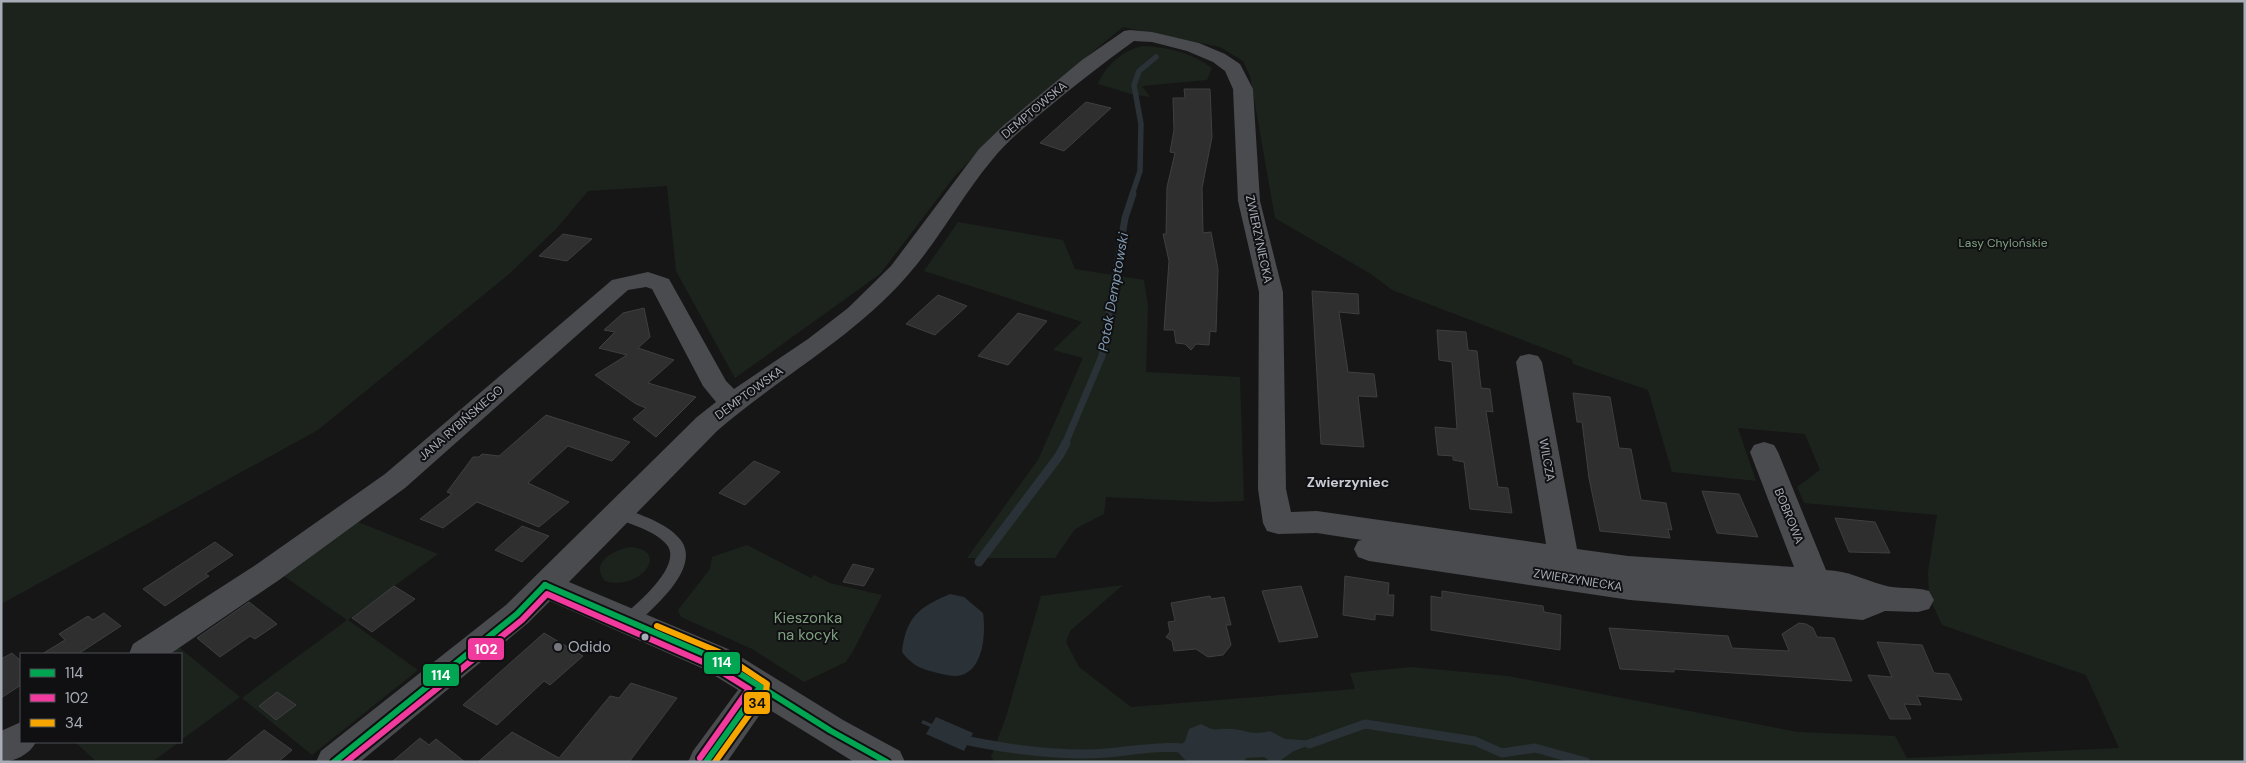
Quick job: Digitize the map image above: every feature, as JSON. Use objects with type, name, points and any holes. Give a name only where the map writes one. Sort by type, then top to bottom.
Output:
[{"type":"street","name":"DEMPTOWSKA","points":[[334,762],[513,618],[617,513],[732,403],[817,346],[857,313],[900,271],[986,153],[1081,71],[1130,36]]},
{"type":"street","name":"ZWIERZYNIECKA","points":[[1130,36],[1152,37],[1207,52],[1233,68],[1243,89],[1249,201],[1271,292],[1272,489],[1278,522]]},
{"type":"street","name":"JANA RYBIŃSKIEGO","points":[[146,653],[291,555],[395,481],[620,285],[648,279],[661,284],[716,386],[732,403]]},
{"type":"street","name":"WILCZA","points":[[1529,362],[1564,558]]},
{"type":"street","name":"BOBROWA","points":[[1764,452],[1815,581]]},
{"type":"street","name":"ZWIERZYNIECKA","points":[[1278,522],[1317,522],[1628,568],[1845,583],[1882,598],[1918,600]]},
{"type":"street","name":"ZWIERZYNIECKA","points":[[1278,522],[1314,540],[1630,588],[1863,607],[1882,598]]},
{"type":"street","points":[[545,585],[716,659],[831,731],[887,762]]},
{"type":"street","points":[[706,762],[760,687]]},
{"type":"street","points":[[1,750],[20,738]]},
{"type":"lane","points":[[617,513],[664,533],[674,542],[679,555],[676,568],[629,622]]},
{"type":"green space","name":"Lasy Chylońskie","points":[[1,1],[2245,1],[2245,762],[996,762],[991,757],[1006,717],[1041,596],[1123,585],[1070,631],[1066,642],[1079,667],[1131,707],[1355,689],[1350,673],[1411,667],[1508,676],[1798,732],[1895,736],[1907,758],[2119,748],[2086,675],[1942,625],[1929,597],[1928,572],[1937,515],[1804,503],[1797,487],[1820,470],[1805,434],[1738,428],[1756,481],[1672,472],[1648,390],[1573,364],[1572,359],[1392,290],[1371,274],[1275,218],[1250,76],[1243,61],[1220,47],[1123,27],[1008,121],[954,177],[880,274],[735,378],[676,271],[667,186],[588,191],[556,229],[509,274],[318,430],[1,604]]},
{"type":"green space","points":[[1143,46],[1171,49],[1196,58],[1212,68],[1207,80],[1142,86],[1150,97],[1131,94],[1098,84],[1101,77],[1116,59],[1129,51]]},
{"type":"green space","points":[[958,222],[1063,240],[1075,269],[1144,280],[1148,306],[1146,372],[1240,377],[1244,501],[1213,502],[1106,497],[1104,514],[1075,529],[1055,558],[967,558],[1038,460],[1083,358],[1053,350],[1082,322],[924,271]]},
{"type":"green space","points":[[358,522],[438,554],[348,620],[418,670],[312,755],[242,698],[347,620],[281,574]]},
{"type":"green space","name":"Kieszonka na kocyk","points":[[747,545],[811,578],[814,575],[830,583],[882,595],[846,662],[804,682],[752,649],[681,617],[678,610],[710,569],[712,557]]},
{"type":"green space","points":[[631,547],[643,550],[649,556],[646,570],[629,581],[617,583],[605,581],[600,568],[602,562],[618,550]]},
{"type":"green space","points":[[176,645],[240,697],[182,739],[182,653],[164,653]]},
{"type":"green space","points":[[76,743],[178,743],[152,762],[97,762]]},
{"type":"shaded area","points":[[950,594],[964,597],[983,613],[984,621],[983,641],[978,660],[973,668],[957,676],[920,668],[912,663],[902,652],[907,630],[916,615],[930,604]]},
{"type":"shaded area","points":[[936,717],[973,733],[964,751],[926,734],[930,727],[921,723],[923,720],[932,724]]},
{"type":"shaded area","points":[[1201,724],[1214,729],[1231,729],[1254,733],[1270,731],[1285,739],[1320,741],[1294,751],[1278,762],[1271,762],[1264,757],[1246,758],[1244,762],[1187,762],[1176,750],[1185,741],[1189,729]]},
{"type":"building","points":[[1184,89],[1210,89],[1212,137],[1202,188],[1203,233],[1211,232],[1218,269],[1216,332],[1210,331],[1209,345],[1196,344],[1191,350],[1185,344],[1176,343],[1174,330],[1164,330],[1169,261],[1163,234],[1166,234],[1167,187],[1175,153],[1170,152],[1174,130],[1173,98],[1185,98]]},
{"type":"building","points":[[1086,102],[1111,108],[1064,151],[1040,143]]},
{"type":"building","points":[[563,234],[592,239],[567,261],[539,256]]},
{"type":"building","points":[[1312,291],[1358,294],[1359,314],[1339,312],[1348,372],[1374,374],[1377,397],[1358,396],[1364,447],[1321,444]]},
{"type":"building","points":[[938,295],[967,306],[935,335],[906,324]]},
{"type":"building","points":[[644,308],[650,337],[638,348],[674,360],[648,383],[696,397],[656,437],[633,419],[646,408],[636,404],[595,375],[627,355],[599,348],[615,332],[604,330],[623,313]]},
{"type":"building","points":[[1018,313],[1047,321],[1008,365],[978,356]]},
{"type":"building","points":[[1437,330],[1466,332],[1468,350],[1477,351],[1481,388],[1490,389],[1493,412],[1486,411],[1498,487],[1508,488],[1512,513],[1470,509],[1464,462],[1453,460],[1453,456],[1438,455],[1435,427],[1457,429],[1452,362],[1439,360]]},
{"type":"building","points":[[1573,393],[1610,397],[1619,448],[1631,449],[1641,500],[1666,503],[1672,530],[1668,529],[1670,538],[1600,531],[1589,478],[1582,422],[1577,422]]},
{"type":"building","points":[[546,415],[630,442],[612,461],[568,446],[528,483],[569,502],[539,527],[477,502],[443,528],[420,519],[452,494],[447,492],[473,457],[479,457],[482,454],[499,456]]},
{"type":"building","points":[[754,461],[780,472],[745,505],[719,493]]},
{"type":"building","points":[[1702,491],[1739,494],[1758,537],[1717,533]]},
{"type":"building","points":[[1835,518],[1875,522],[1890,553],[1849,552]]},
{"type":"building","points":[[522,526],[549,536],[522,562],[495,550]]},
{"type":"building","points":[[215,542],[233,555],[205,574],[209,576],[165,606],[143,589]]},
{"type":"building","points":[[853,564],[874,569],[864,586],[843,582]]},
{"type":"building","points":[[1345,576],[1389,583],[1388,595],[1394,595],[1393,616],[1375,614],[1375,620],[1343,615]]},
{"type":"building","points":[[394,586],[415,599],[372,632],[352,618]]},
{"type":"building","points":[[1301,586],[1318,637],[1279,642],[1262,591]]},
{"type":"building","points":[[1442,591],[1543,606],[1544,612],[1561,615],[1560,650],[1431,630],[1431,596],[1442,598]]},
{"type":"building","points":[[1210,596],[1211,599],[1224,597],[1231,625],[1226,625],[1231,645],[1223,655],[1208,657],[1196,649],[1174,651],[1172,641],[1166,637],[1170,632],[1168,622],[1175,621],[1171,603]]},
{"type":"building","points":[[249,602],[277,624],[255,639],[250,636],[220,657],[197,638]]},
{"type":"building","points":[[104,613],[121,626],[80,653],[44,653],[65,640],[59,634],[88,616],[93,620]]},
{"type":"building","points":[[1799,623],[1813,628],[1817,637],[1834,638],[1852,681],[1674,669],[1674,672],[1620,669],[1609,628],[1728,636],[1732,648],[1789,651],[1782,634]]},
{"type":"building","points":[[544,633],[583,656],[550,685],[544,681],[497,725],[463,705]]},
{"type":"building","points":[[1877,642],[1922,645],[1934,673],[1949,674],[1962,700],[1917,696],[1921,705],[1904,704],[1911,719],[1890,719],[1868,675],[1892,677]]},
{"type":"building","points":[[12,653],[20,660],[20,686],[1,698],[1,659]]},
{"type":"building","points":[[631,683],[677,698],[629,762],[478,762],[512,732],[559,758],[610,696],[619,698]]},
{"type":"building","points":[[277,692],[296,705],[276,720],[259,706]]},
{"type":"building","points":[[264,730],[292,750],[278,762],[225,762]]},
{"type":"building","points":[[420,738],[429,745],[436,739],[465,762],[392,762]]},
{"type":"waterway","name":"Potok Demptowski","points":[[1132,195],[1140,171],[1141,124],[1134,85],[1139,71],[1156,57]]},
{"type":"waterway","name":"Potok Demptowski","points":[[1065,444],[1102,356],[1125,218],[1133,194]]},
{"type":"waterway","name":"Potok Demptowski","points":[[979,562],[1059,456],[1066,443]]},
{"type":"waterway","points":[[1309,744],[1365,724],[1475,741],[1502,753],[1535,748],[1586,762]]},
{"type":"waterway","points":[[960,739],[1022,750],[1070,754],[1099,754],[1150,748],[1189,749]]},
{"type":"transit line","name":"114","points":[[545,585],[716,659],[831,731],[887,762]]},
{"type":"transit line","name":"114","points":[[334,762],[517,614],[545,585]]},
{"type":"transit line","name":"102","points":[[346,762],[522,620],[547,594],[712,666],[749,689],[700,758]]},
{"type":"transit line","name":"34","points":[[657,626],[719,652],[767,684],[766,691],[715,762]]},
{"type":"transit line","name":"114","points":[[706,762],[760,687]]},
{"type":"place","name":"Odido","points":[[558,647]]},
{"type":"district","name":"Zwierzyniec","points":[[1348,482]]}]
